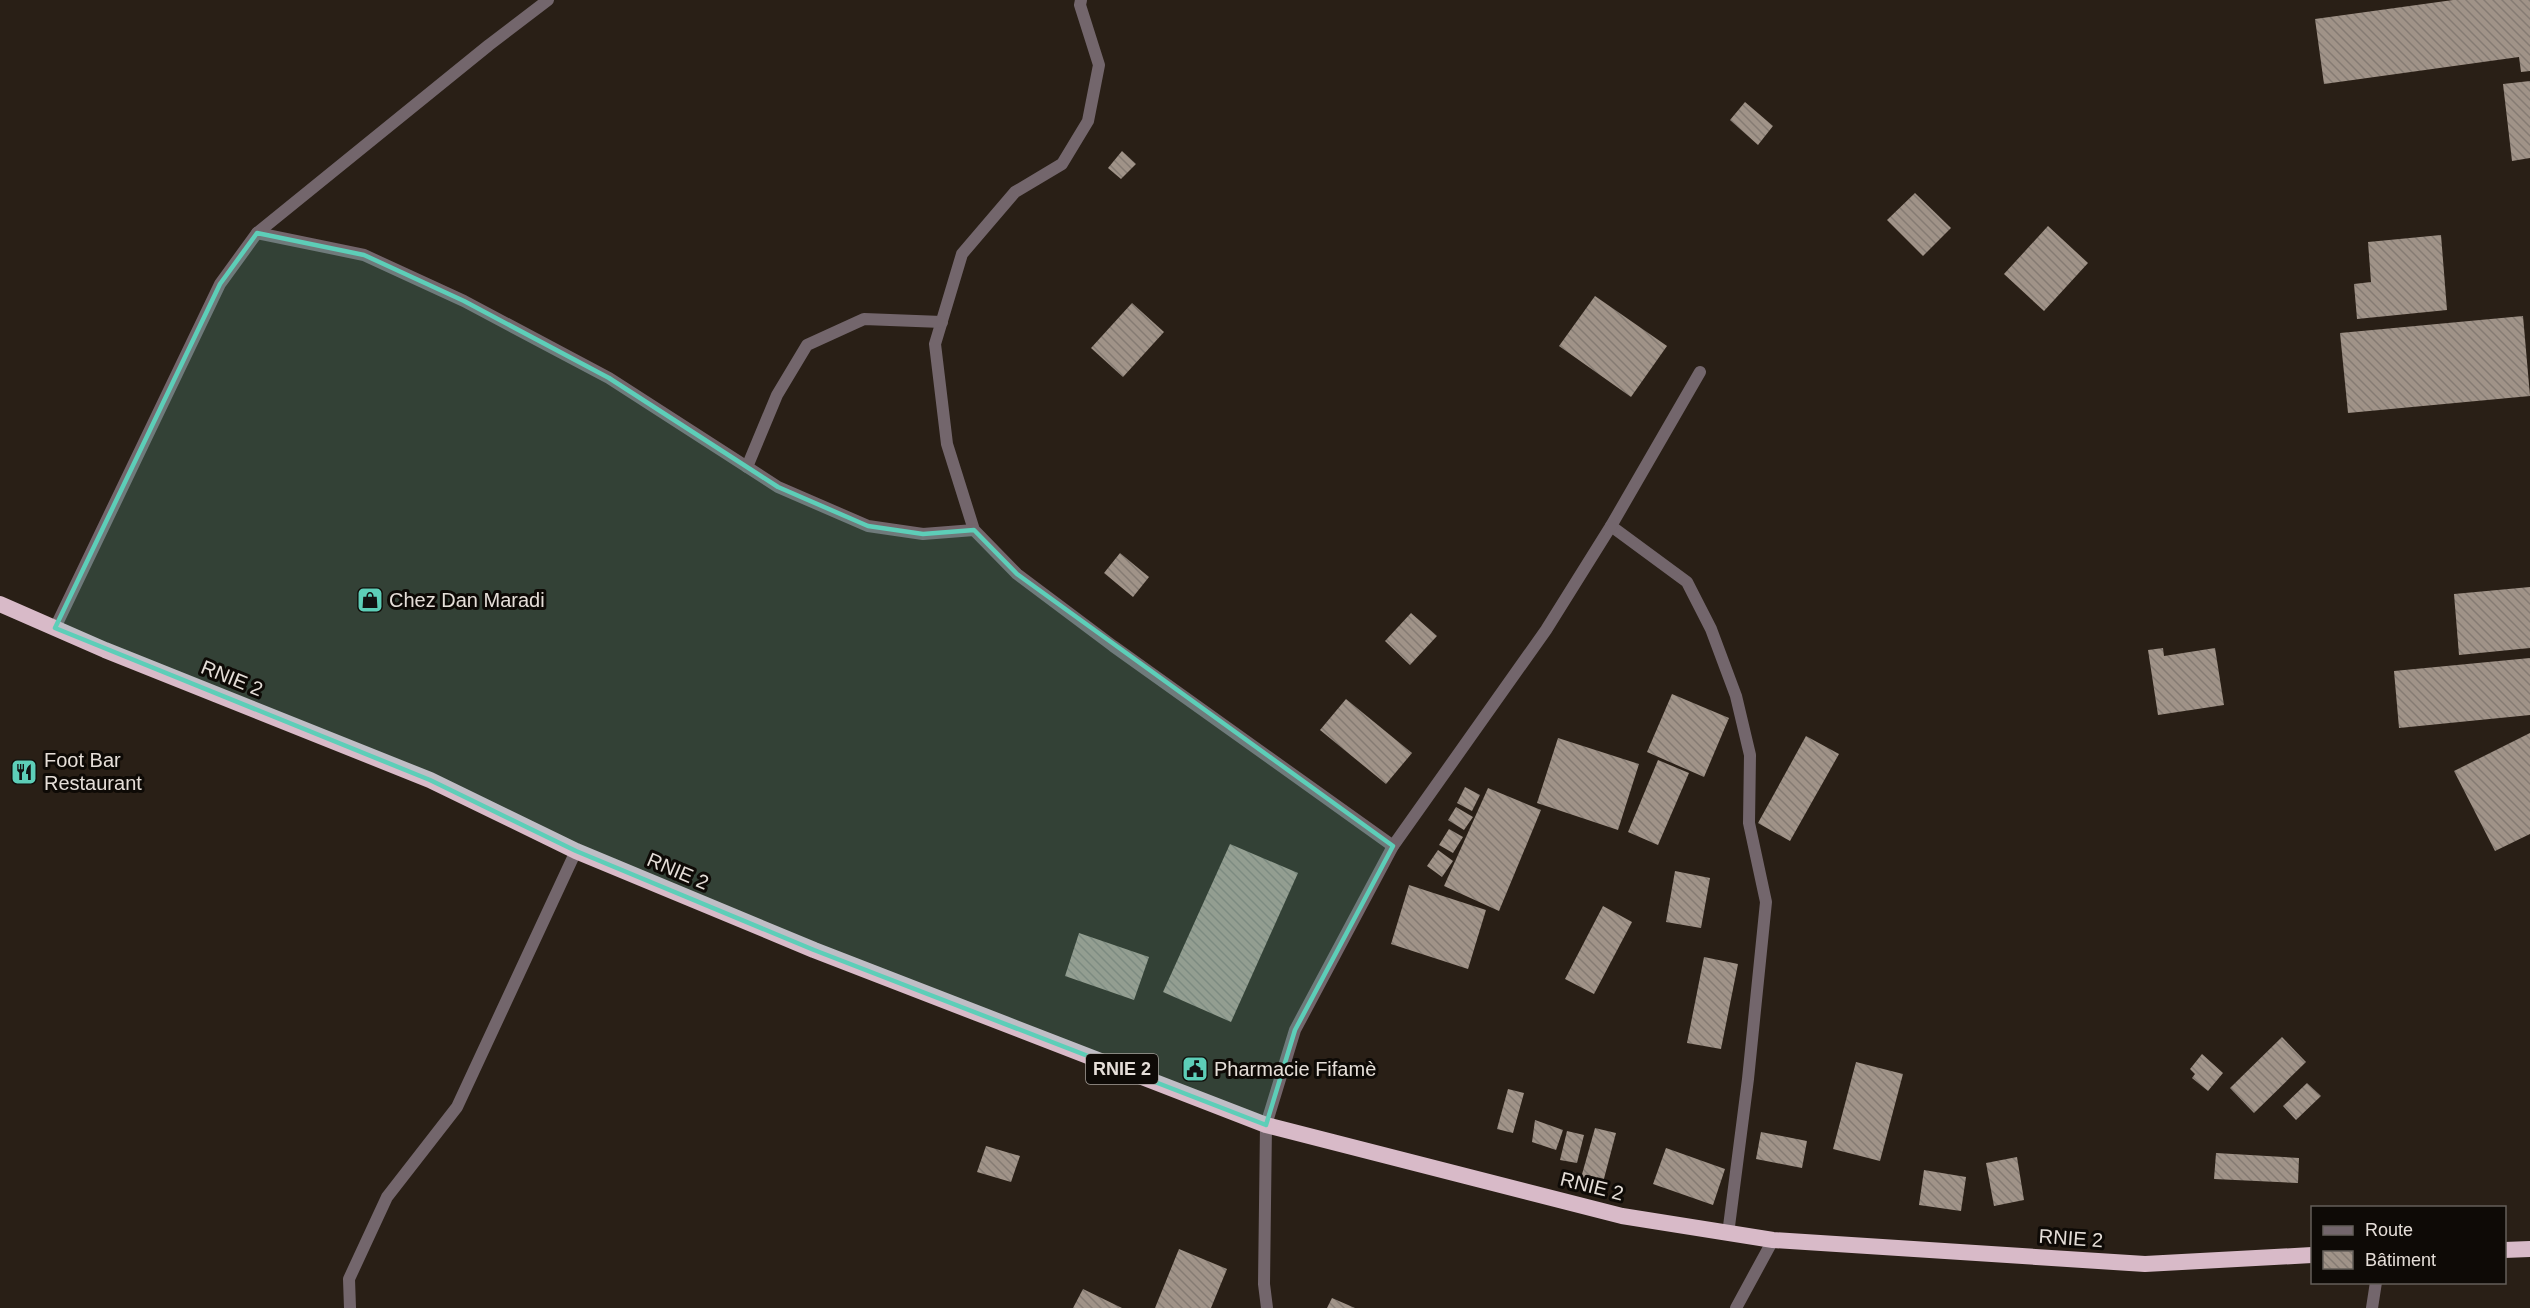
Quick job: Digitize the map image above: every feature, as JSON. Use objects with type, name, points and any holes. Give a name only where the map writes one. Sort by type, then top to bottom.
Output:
[{"type":"highway","name":"RNIE 2","points":[[0,604],[105,650],[430,780],[576,851],[814,950],[1266,1125],[1622,1216],[1773,1240],[2145,1264],[2311,1255]]},
{"type":"highway","points":[[2506,1250],[2530,1249]]},
{"type":"street","points":[[55,628],[220,284],[257,233],[548,0]]},
{"type":"street","points":[[1081,0],[1080,5],[1099,65],[1088,121],[1062,164],[1015,192],[962,254],[935,344],[947,444],[974,530],[1017,574],[1034,587],[1393,846]]},
{"type":"street","points":[[257,233],[364,255],[464,301],[609,378],[778,487],[868,526],[923,534],[974,530]]},
{"type":"street","points":[[747,467],[777,395],[807,345],[864,319],[942,322]]},
{"type":"street","points":[[1267,1308],[1264,1263],[1266,1125],[1295,1030],[1393,846],[1546,630],[1611,526],[1700,372]]},
{"type":"street","points":[[1611,526],[1687,582],[1711,628],[1732,684],[1750,755],[1749,823],[1766,902],[1748,1080],[1728,1234]]},
{"type":"street","points":[[350,1308],[350,1279],[387,1197],[457,1107],[576,851]]},
{"type":"street","points":[[1736,1308],[1773,1240]]},
{"type":"street","points":[[2372,1308],[2376,1284]]},
{"type":"highlighted area","points":[[257,233],[364,255],[464,301],[609,378],[778,487],[868,526],[923,534],[974,530],[1017,574],[1393,846],[1295,1030],[1266,1125],[814,950],[576,851],[430,780],[55,628],[220,284]]},
{"type":"building","points":[[2453,0],[2530,0],[2530,71],[2521,72],[2519,57],[2324,84],[2315,19]]},
{"type":"building","points":[[2530,81],[2530,158],[2512,161],[2503,84]]},
{"type":"building","points":[[1745,102],[1773,126],[1758,145],[1730,120]]},
{"type":"building","points":[[1122,151],[1136,164],[1121,179],[1108,168]]},
{"type":"building","points":[[1915,193],[1951,228],[1923,256],[1887,220]]},
{"type":"building","points":[[2048,226],[2088,263],[2044,311],[2004,274]]},
{"type":"building","points":[[2441,235],[2447,310],[2357,319],[2354,284],[2371,282],[2368,242]]},
{"type":"building","points":[[1595,296],[1667,346],[1631,397],[1559,346]]},
{"type":"building","points":[[1132,303],[1164,332],[1123,377],[1091,348]]},
{"type":"building","points":[[2523,316],[2530,396],[2348,413],[2340,333]]},
{"type":"building","points":[[1120,553],[1149,577],[1133,597],[1104,573]]},
{"type":"building","points":[[2530,587],[2530,648],[2459,655],[2454,594]]},
{"type":"building","points":[[1411,613],[1437,636],[1410,665],[1385,641]]},
{"type":"building","points":[[2163,648],[2164,656],[2215,648],[2224,705],[2158,715],[2148,650]]},
{"type":"building","points":[[2530,658],[2530,715],[2399,728],[2394,671]]},
{"type":"building","points":[[1672,694],[1729,718],[1704,777],[1647,752]]},
{"type":"building","points":[[1346,699],[1412,753],[1386,784],[1320,730]]},
{"type":"building","points":[[2530,733],[2530,834],[2495,851],[2454,771]]},
{"type":"building","points":[[1806,736],[1839,754],[1790,841],[1758,823]]},
{"type":"building","points":[[1558,738],[1639,764],[1618,830],[1537,803]]},
{"type":"building","points":[[1658,760],[1689,773],[1658,845],[1628,832]]},
{"type":"building","points":[[1465,787],[1480,795],[1472,811],[1457,803]]},
{"type":"building","points":[[1488,788],[1541,810],[1499,911],[1444,886]]},
{"type":"building","points":[[1456,807],[1473,817],[1464,830],[1448,820]]},
{"type":"building","points":[[1449,829],[1463,837],[1453,853],[1439,845]]},
{"type":"building","points":[[1230,844],[1298,873],[1231,1022],[1163,992]]},
{"type":"building","points":[[1438,850],[1453,861],[1442,877],[1427,866]]},
{"type":"building","points":[[1675,871],[1710,878],[1701,928],[1666,922]]},
{"type":"building","points":[[1409,885],[1486,910],[1468,969],[1391,944]]},
{"type":"building","points":[[1603,906],[1632,922],[1594,994],[1565,979]]},
{"type":"building","points":[[1079,933],[1149,957],[1134,1000],[1065,976]]},
{"type":"building","points":[[1704,957],[1738,964],[1721,1049],[1687,1043]]},
{"type":"building","points":[[2282,1037],[2306,1062],[2254,1113],[2230,1088]]},
{"type":"building","points":[[2202,1054],[2223,1073],[2208,1091],[2192,1078],[2195,1074],[2190,1069]]},
{"type":"building","points":[[1856,1062],[1903,1074],[1880,1161],[1833,1149]]},
{"type":"building","points":[[2307,1083],[2321,1096],[2296,1120],[2283,1106]]},
{"type":"building","points":[[1508,1089],[1524,1093],[1513,1133],[1497,1129]]},
{"type":"building","points":[[1535,1120],[1563,1130],[1556,1150],[1532,1142]]},
{"type":"building","points":[[1595,1128],[1616,1133],[1601,1190],[1579,1185]]},
{"type":"building","points":[[1567,1131],[1584,1135],[1577,1163],[1560,1160]]},
{"type":"building","points":[[1761,1132],[1807,1141],[1802,1168],[1756,1159]]},
{"type":"building","points":[[986,1146],[1020,1156],[1011,1182],[977,1172]]},
{"type":"building","points":[[1666,1148],[1725,1169],[1713,1205],[1653,1184]]},
{"type":"building","points":[[2216,1153],[2299,1158],[2298,1183],[2214,1179]]},
{"type":"building","points":[[2017,1157],[2024,1200],[1994,1206],[1986,1163]]},
{"type":"building","points":[[1924,1170],[1966,1177],[1961,1211],[1919,1205]]},
{"type":"building","points":[[1179,1249],[1227,1269],[1211,1308],[1155,1308]]},
{"type":"building","points":[[1083,1289],[1122,1308],[1073,1308]]},
{"type":"building","points":[[1332,1298],[1355,1308],[1327,1308]]},
{"type":"place","name":"Chez Dan Maradi","points":[[370,600]]},
{"type":"place","name":"Foot Bar Restaurant","points":[[24,772]]},
{"type":"place","name":"Pharmacie Fifamè","points":[[1195,1069]]}]
